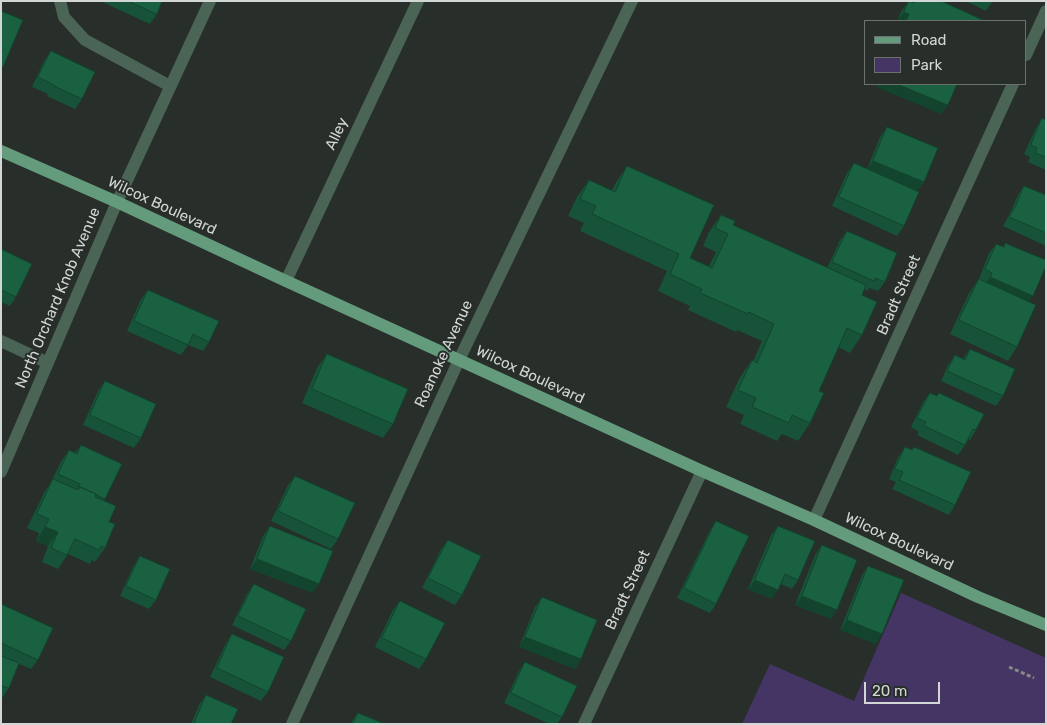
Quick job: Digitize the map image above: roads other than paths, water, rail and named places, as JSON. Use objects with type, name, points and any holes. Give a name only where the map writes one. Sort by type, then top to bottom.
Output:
[{"type":"main road","name":"Wilcox Boulevard","points":[[1,151],[117,202],[702,471],[814,520],[978,597],[1046,625]]},
{"type":"street","points":[[60,1],[64,17],[85,40],[170,86]]},
{"type":"street","name":"North Orchard Knob Avenue","points":[[1,472],[117,202],[210,1]]},
{"type":"street","name":"Alley","points":[[286,281],[418,1]]},
{"type":"street","name":"Roanoke Avenue","points":[[292,724],[459,360],[632,1]]},
{"type":"street","points":[[1027,53],[1046,11]]},
{"type":"street","name":"Bradt Street","points":[[814,520],[1013,85]]},
{"type":"street","points":[[1,341],[48,363]]},
{"type":"street","name":"Bradt Street","points":[[584,724],[702,471]]}]
